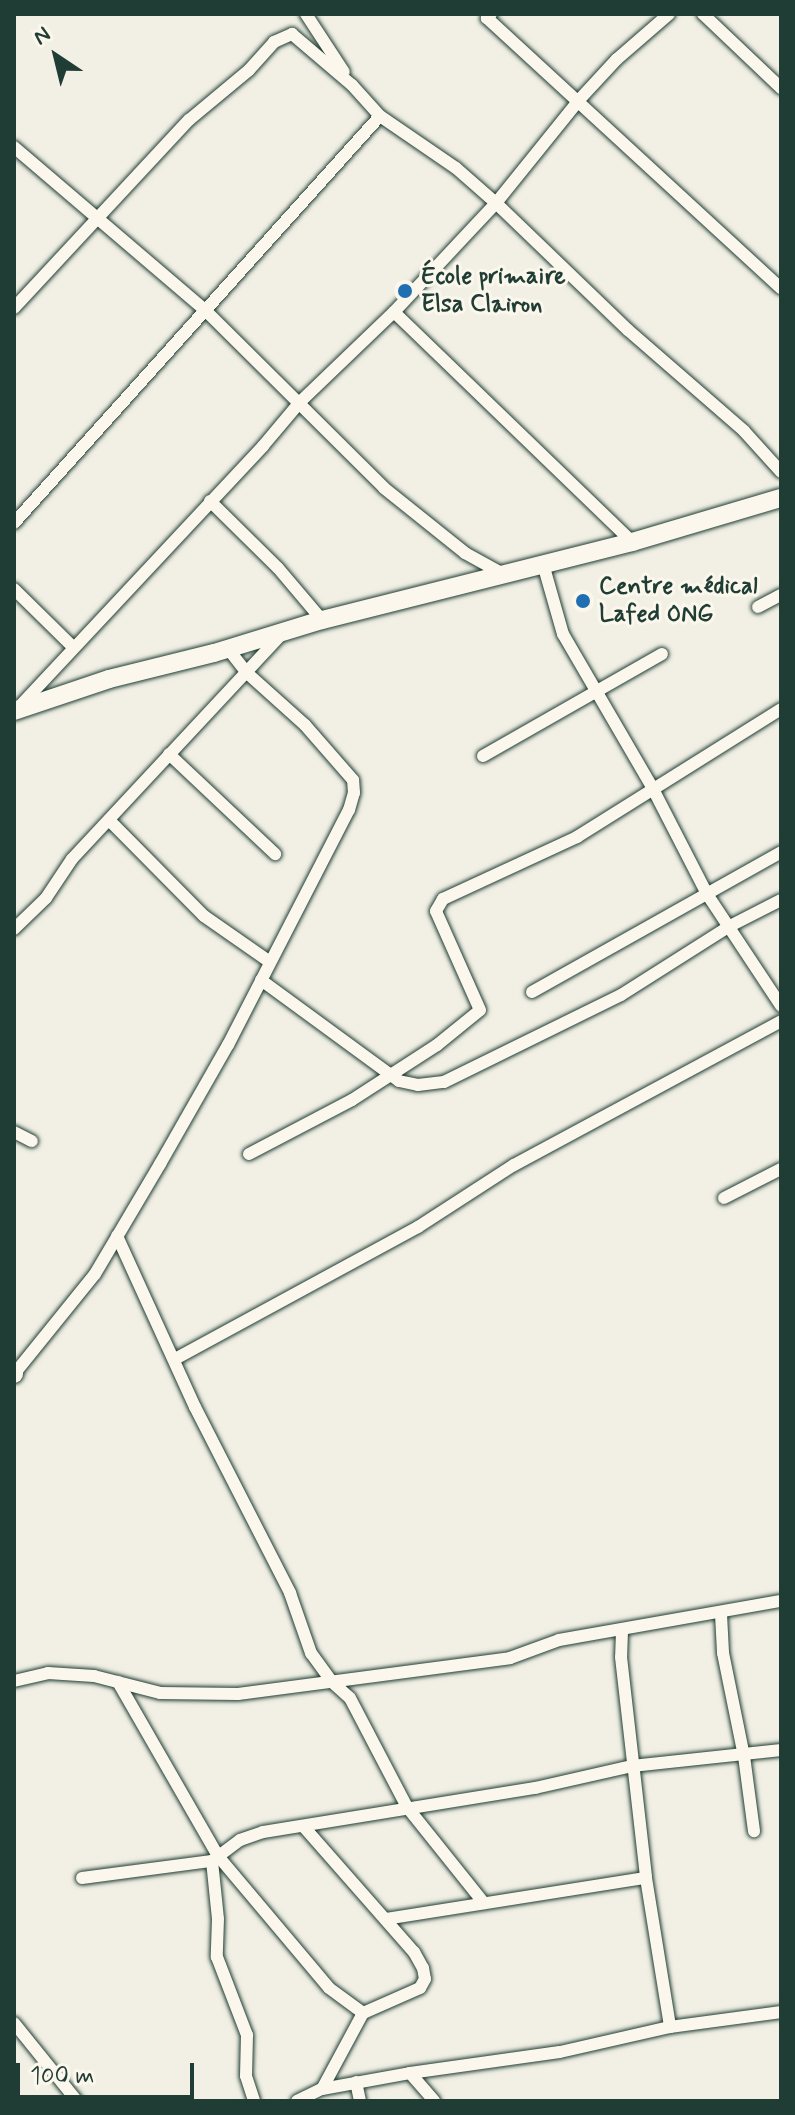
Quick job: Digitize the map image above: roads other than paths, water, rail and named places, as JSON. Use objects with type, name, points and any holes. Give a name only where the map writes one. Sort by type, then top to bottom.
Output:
[{"type":"street","points":[[306,14],[352,85]]},
{"type":"street","points":[[16,710],[300,402],[394,312],[496,203],[579,100],[617,59],[669,14]]},
{"type":"street","points":[[703,14],[781,88]]},
{"type":"street","points":[[486,15],[781,288]]},
{"type":"street","points":[[14,308],[189,120],[249,70],[283,35],[292,34],[352,85],[380,116],[456,168],[496,203],[628,330],[744,431],[781,472]]},
{"type":"street","points":[[14,523],[380,116]]},
{"type":"street","points":[[14,147],[205,310],[384,488],[465,553],[503,574]]},
{"type":"street","points":[[394,312],[632,542]]},
{"type":"street","points":[[16,710],[109,679],[228,649],[322,620],[632,542],[781,498]]},
{"type":"street","points":[[14,501],[27,509]]},
{"type":"street","points":[[210,501],[278,568],[322,620]]},
{"type":"street","points":[[543,564],[563,634],[652,787],[707,894],[781,1006]]},
{"type":"street","points":[[14,589],[73,647]]},
{"type":"street","points":[[758,607],[781,595]]},
{"type":"street","points":[[14,929],[46,898],[72,859],[285,631]]},
{"type":"street","points":[[14,1373],[95,1274],[261,980],[349,810],[354,793],[353,780],[305,725],[247,673],[228,649]]},
{"type":"street","points":[[483,756],[662,654]]},
{"type":"street","points":[[249,1154],[352,1100],[437,1045],[480,1010],[436,911],[438,904],[577,837],[652,787],[781,709]]},
{"type":"street","points":[[169,754],[275,854]]},
{"type":"street","points":[[109,820],[204,916],[270,962]]},
{"type":"street","points":[[532,992],[781,852]]},
{"type":"street","points":[[261,980],[388,1074],[418,1085],[444,1082],[621,995],[728,927],[781,900]]},
{"type":"street","points":[[175,1359],[235,1323],[418,1227],[514,1165],[781,1021]]},
{"type":"street","points":[[14,1132],[32,1141]]},
{"type":"street","points":[[724,1198],[781,1169]]},
{"type":"street","points":[[117,1236],[195,1407],[290,1593],[311,1653],[331,1681],[350,1698],[369,1729],[407,1807],[484,1903]]},
{"type":"street","points":[[14,1681],[48,1673],[94,1676],[160,1693],[238,1694],[510,1658],[559,1640],[721,1614],[781,1601]]},
{"type":"street","points":[[721,1614],[723,1653],[744,1756],[754,1831]]},
{"type":"street","points":[[622,1631],[621,1657],[632,1766],[670,2027]]},
{"type":"street","points":[[118,1682],[215,1858],[320,1978],[342,2001],[363,2013]]},
{"type":"street","points":[[82,1878],[215,1858],[240,1840],[263,1832],[535,1788],[632,1766],[781,1750]]},
{"type":"street","points":[[304,1827],[414,1952],[425,1979],[420,1988],[363,2013],[322,2089]]},
{"type":"street","points":[[215,1858],[217,1957],[247,2035],[246,2076],[254,2101]]},
{"type":"street","points":[[386,1919],[646,1878]]},
{"type":"street","points":[[297,2101],[322,2089],[356,2082],[560,2052],[670,2027],[781,2012]]},
{"type":"street","points":[[14,2023],[77,2101]]},
{"type":"street","points":[[410,2073],[434,2101]]},
{"type":"street","points":[[356,2082],[360,2101]]},
{"type":"place","name":"École primaire Elsa Clairon","points":[[405,291]]},
{"type":"place","name":"Centre médical Lafed ONG","points":[[583,601]]}]
